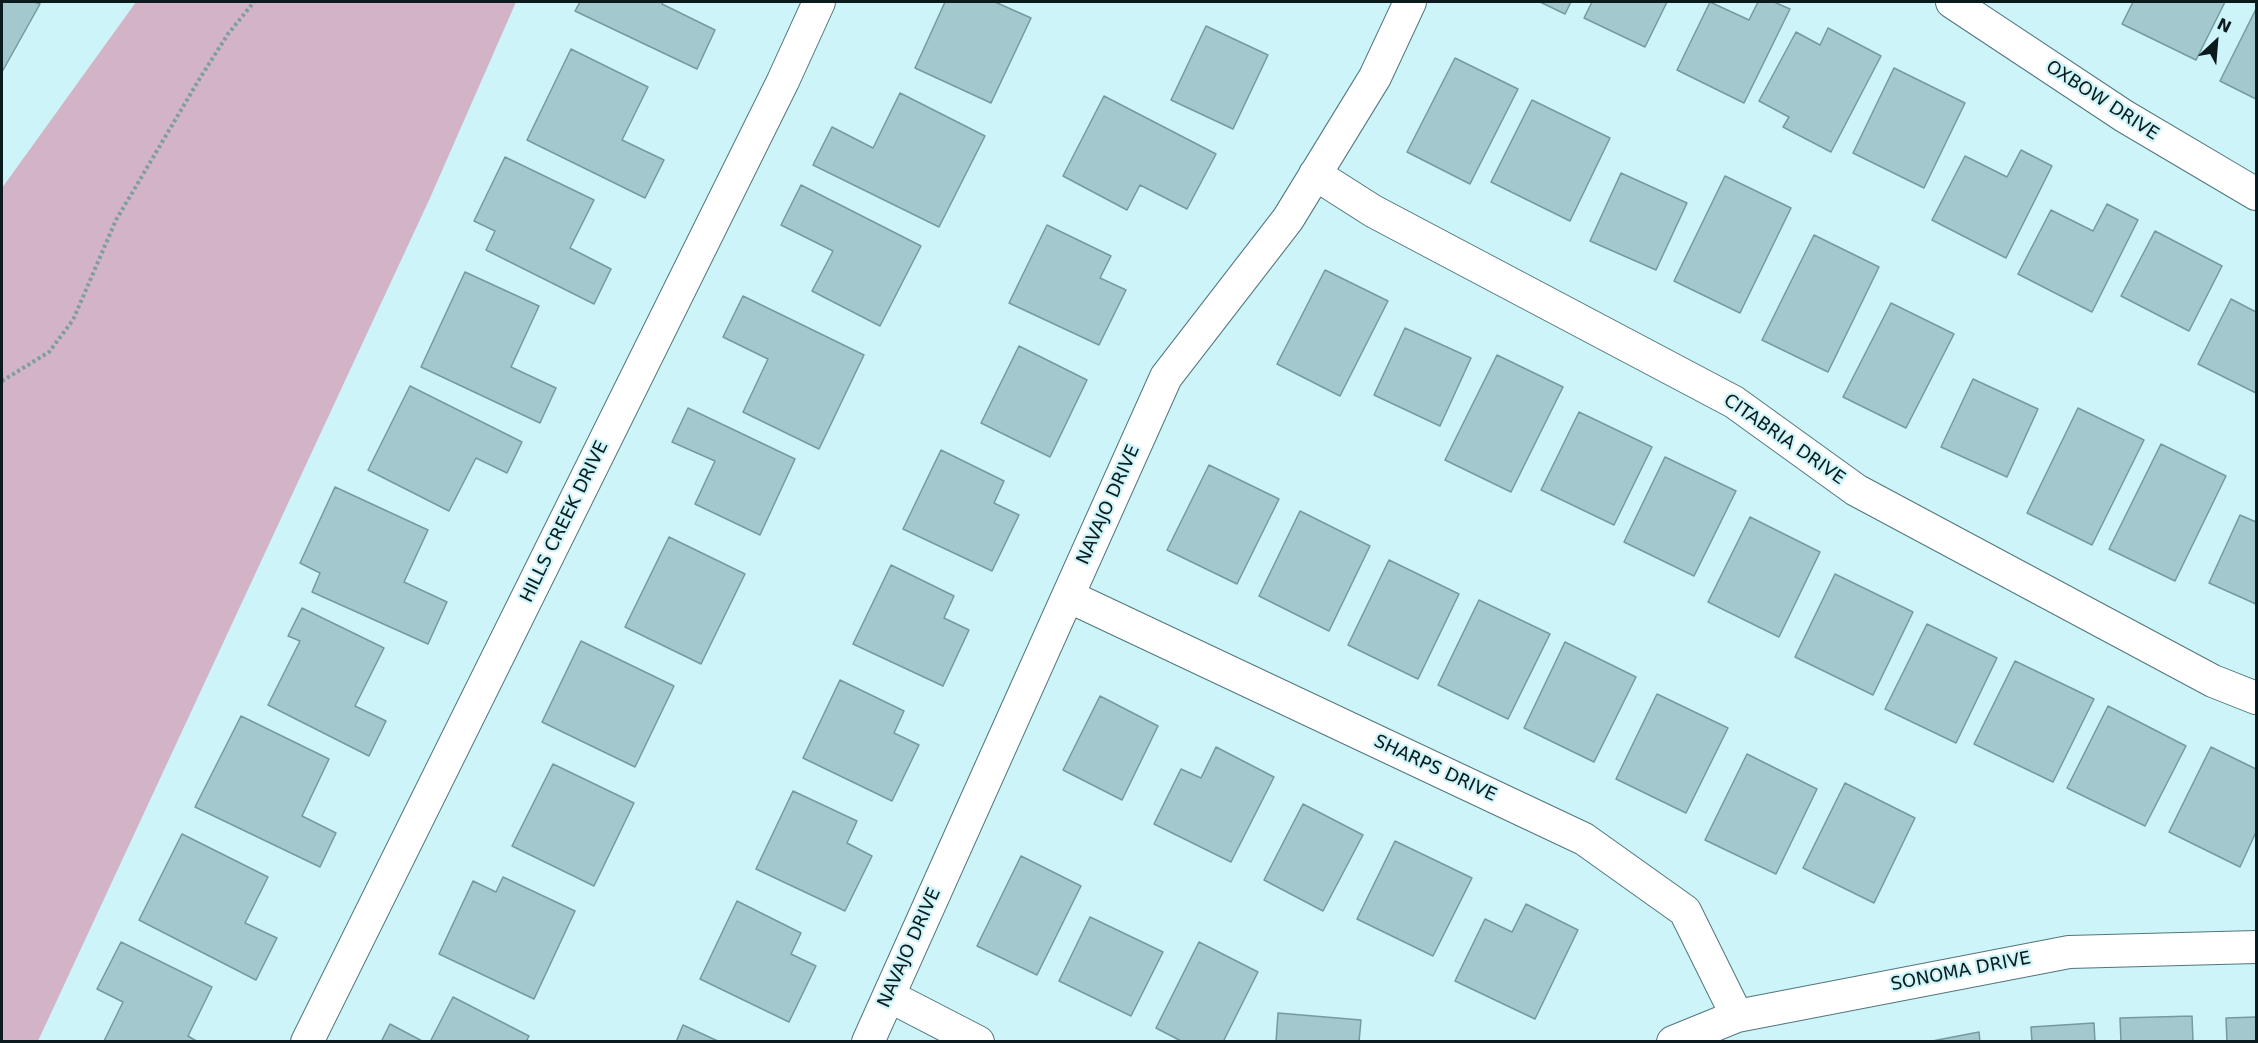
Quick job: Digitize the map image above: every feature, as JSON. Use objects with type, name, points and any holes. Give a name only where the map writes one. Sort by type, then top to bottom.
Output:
[{"type":"street","name":"HILLS CREEK DRIVE","points":[[307,1041],[783,81],[819,2]]},
{"type":"street","name":"NAVAJO DRIVE","points":[[868,1041],[1166,377],[1288,219],[1376,77],[1410,2]]},
{"type":"street","name":"OXBOW DRIVE","points":[[1952,2],[2124,116],[2256,194]]},
{"type":"street","name":"CITABRIA DRIVE","points":[[1316,174],[1373,212],[1734,402],[1856,490],[2213,681],[2256,698]]},
{"type":"street","name":"SHARPS DRIVE","points":[[1068,596],[1584,839],[1685,911],[1737,1016]]},
{"type":"street","name":"SONOMA DRIVE","points":[[1673,1041],[1737,1016],[2069,951],[2256,947]]},
{"type":"street","points":[[889,996],[978,1041]]},
{"type":"path","points":[[2,381],[49,352],[73,320],[116,220],[228,34],[254,2]]},
{"type":"shaded area","points":[[136,2],[516,2],[430,198],[38,1041],[2,1041],[2,188]]},
{"type":"building","points":[[2,2],[40,4],[2,72]]},
{"type":"building","points":[[580,2],[663,2],[662,4],[715,30],[697,69],[575,11]]},
{"type":"building","points":[[945,2],[995,2],[1031,18],[991,103],[915,68]]},
{"type":"building","points":[[1540,2],[1571,2],[1565,14]]},
{"type":"building","points":[[1592,2],[1667,2],[1645,47],[1584,18]]},
{"type":"building","points":[[1710,2],[1749,20],[1758,2],[1774,2],[1790,9],[1744,103],[1677,70]]},
{"type":"building","points":[[2133,2],[2225,2],[2196,60],[2122,24]]},
{"type":"building","points":[[2256,9],[2256,99],[2220,81]]},
{"type":"building","points":[[1206,26],[1268,55],[1233,129],[1171,100]]},
{"type":"building","points":[[1828,28],[1881,56],[1831,152],[1783,127],[1789,117],[1759,101],[1796,32],[1820,45]]},
{"type":"building","points":[[571,49],[648,87],[622,140],[664,160],[645,198],[527,140]]},
{"type":"building","points":[[1455,58],[1518,89],[1470,184],[1407,152]]},
{"type":"building","points":[[1894,68],[1965,103],[1924,188],[1853,153]]},
{"type":"building","points":[[900,93],[985,136],[939,227],[813,165],[832,127],[873,148]]},
{"type":"building","points":[[1104,96],[1216,154],[1187,209],[1140,185],[1127,210],[1063,176]]},
{"type":"building","points":[[1532,100],[1610,138],[1570,221],[1491,182]]},
{"type":"building","points":[[2021,150],[2052,166],[2006,258],[1932,220],[1965,156],[2007,177]]},
{"type":"building","points":[[505,157],[594,200],[570,248],[611,269],[594,304],[486,250],[495,231],[474,221]]},
{"type":"building","points":[[1621,173],[1687,203],[1656,270],[1590,241]]},
{"type":"building","points":[[1725,176],[1791,208],[1740,313],[1674,281]]},
{"type":"building","points":[[801,185],[921,246],[880,326],[812,291],[833,251],[781,225]]},
{"type":"building","points":[[2107,204],[2138,220],[2092,312],[2018,274],[2051,210],[2093,231]]},
{"type":"building","points":[[1047,225],[1111,256],[1100,278],[1126,290],[1099,345],[1009,303]]},
{"type":"building","points":[[2155,231],[2222,266],[2189,331],[2121,296]]},
{"type":"building","points":[[1814,235],[1879,267],[1828,372],[1762,340]]},
{"type":"building","points":[[1325,270],[1388,301],[1340,396],[1277,364]]},
{"type":"building","points":[[465,272],[539,306],[511,367],[556,388],[540,423],[421,367]]},
{"type":"building","points":[[743,296],[864,355],[819,449],[743,412],[768,359],[723,337]]},
{"type":"building","points":[[2231,299],[2256,312],[2256,393],[2198,364]]},
{"type":"building","points":[[1891,303],[1954,334],[1906,428],[1843,397]]},
{"type":"building","points":[[1405,328],[1471,358],[1440,426],[1374,395]]},
{"type":"building","points":[[1019,346],[1087,380],[1050,457],[981,423]]},
{"type":"building","points":[[1497,355],[1563,387],[1511,492],[1445,460]]},
{"type":"building","points":[[1973,379],[2038,409],[2007,477],[1941,447]]},
{"type":"building","points":[[410,386],[522,442],[507,473],[476,458],[449,511],[368,470]]},
{"type":"building","points":[[688,408],[795,459],[760,535],[695,504],[715,461],[672,442]]},
{"type":"building","points":[[2078,408],[2144,440],[2092,545],[2027,513]]},
{"type":"building","points":[[1579,412],[1652,447],[1614,525],[1541,490]]},
{"type":"building","points":[[2161,444],[2226,476],[2175,581],[2109,549]]},
{"type":"building","points":[[941,450],[1004,481],[994,503],[1019,515],[992,571],[903,529]]},
{"type":"building","points":[[1665,457],[1736,491],[1694,576],[1624,542]]},
{"type":"building","points":[[1209,465],[1279,499],[1237,584],[1167,550]]},
{"type":"building","points":[[335,487],[428,530],[404,582],[447,602],[428,644],[312,592],[320,573],[300,563]]},
{"type":"building","points":[[1300,511],[1370,546],[1329,631],[1259,596]]},
{"type":"building","points":[[2240,515],[2256,522],[2256,604],[2209,583]]},
{"type":"building","points":[[1750,517],[1820,552],[1779,637],[1708,602]]},
{"type":"building","points":[[669,537],[745,574],[701,664],[625,627]]},
{"type":"building","points":[[1389,560],[1459,594],[1418,679],[1348,645]]},
{"type":"building","points":[[891,565],[954,596],[944,618],[969,630],[943,686],[853,644]]},
{"type":"building","points":[[1835,574],[1913,612],[1873,695],[1795,657]]},
{"type":"building","points":[[1479,600],[1550,634],[1508,719],[1438,685]]},
{"type":"building","points":[[302,608],[384,648],[355,706],[386,721],[369,756],[268,705],[300,641],[288,636]]},
{"type":"building","points":[[1927,624],[1997,658],[1956,743],[1885,709]]},
{"type":"building","points":[[581,641],[674,686],[635,767],[542,722]]},
{"type":"building","points":[[1565,642],[1636,677],[1594,762],[1524,728]]},
{"type":"building","points":[[2015,661],[2094,699],[2053,782],[1974,744]]},
{"type":"building","points":[[840,680],[904,711],[894,733],[919,745],[892,801],[803,758]]},
{"type":"building","points":[[1657,694],[1728,728],[1686,813],[1616,779]]},
{"type":"building","points":[[1100,696],[1158,726],[1122,800],[1063,770]]},
{"type":"building","points":[[2108,706],[2186,746],[2145,826],[2067,788]]},
{"type":"building","points":[[241,716],[329,759],[302,816],[336,833],[320,867],[195,807]]},
{"type":"building","points":[[1216,747],[1274,777],[1231,862],[1154,824],[1181,769],[1201,778]]},
{"type":"building","points":[[2211,747],[2256,769],[2256,832],[2240,867],[2169,832]]},
{"type":"building","points":[[1747,754],[1817,789],[1776,874],[1705,840]]},
{"type":"building","points":[[553,764],[634,803],[594,886],[512,846]]},
{"type":"building","points":[[1845,783],[1915,818],[1874,903],[1803,868]]},
{"type":"building","points":[[793,791],[857,821],[847,843],[872,856],[845,911],[756,869]]},
{"type":"building","points":[[1303,804],[1363,835],[1323,911],[1264,880]]},
{"type":"building","points":[[182,834],[268,877],[245,923],[277,938],[256,980],[139,920]]},
{"type":"building","points":[[1395,841],[1472,878],[1433,956],[1357,919]]},
{"type":"building","points":[[1021,856],[1081,886],[1037,975],[977,946]]},
{"type":"building","points":[[503,877],[575,911],[534,999],[439,954],[473,881],[496,892]]},
{"type":"building","points":[[737,901],[801,933],[791,954],[816,966],[789,1022],[700,979]]},
{"type":"building","points":[[1526,904],[1578,930],[1535,1019],[1455,981],[1485,919],[1512,932]]},
{"type":"building","points":[[1090,917],[1163,952],[1131,1016],[1059,981]]},
{"type":"building","points":[[121,942],[212,987],[188,1036],[198,1042],[104,1041],[123,1002],[97,989]]},
{"type":"building","points":[[1199,942],[1258,972],[1223,1042],[1183,1042],[1156,1028]]},
{"type":"building","points":[[453,997],[529,1036],[526,1042],[430,1042]]},
{"type":"building","points":[[1278,1013],[1361,1020],[1359,1042],[1276,1042]]},
{"type":"building","points":[[2192,1016],[2193,1042],[2121,1042],[2120,1018]]},
{"type":"building","points":[[2256,1017],[2256,1042],[2227,1042],[2226,1018]]},
{"type":"building","points":[[2094,1023],[2095,1042],[2032,1042],[2031,1027]]},
{"type":"building","points":[[390,1024],[424,1042],[381,1042]]},
{"type":"building","points":[[683,1025],[720,1042],[676,1042]]},
{"type":"building","points":[[1979,1032],[1980,1042],[1927,1042]]}]
